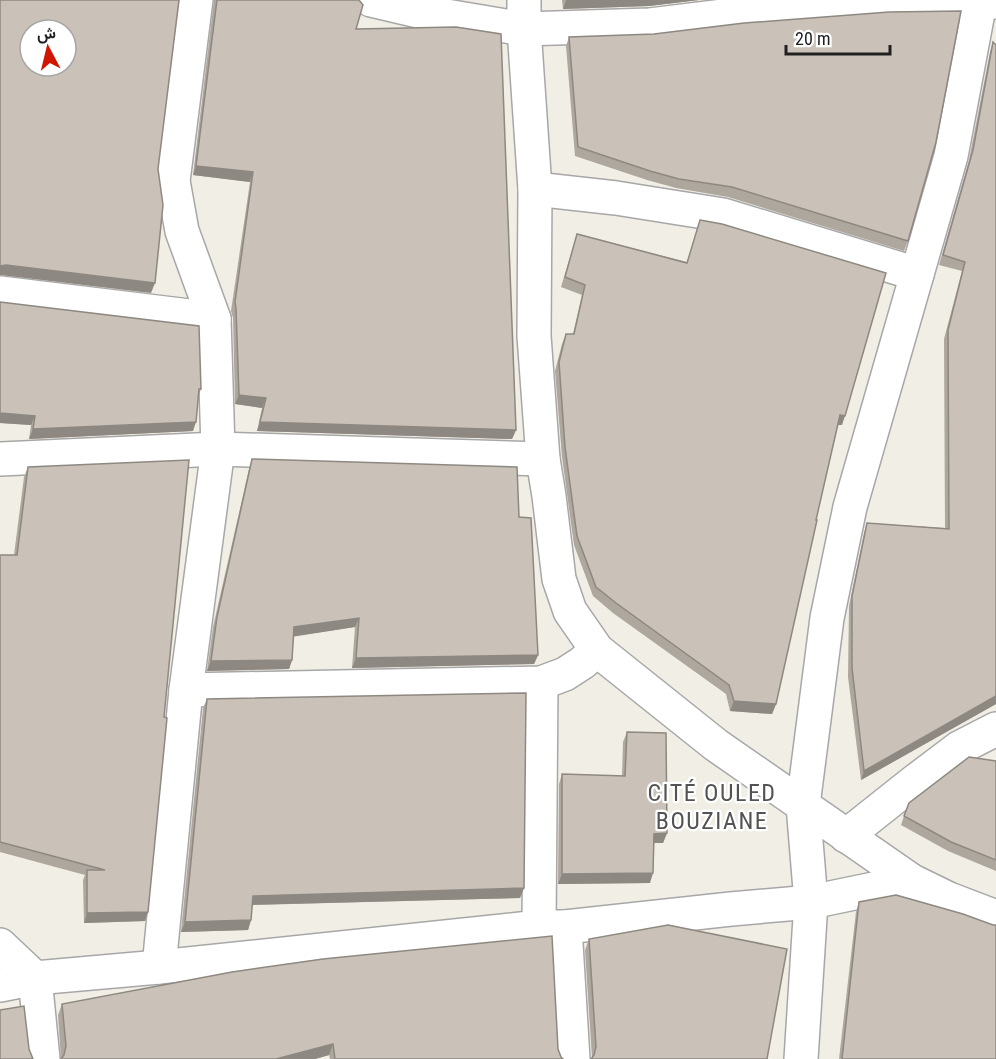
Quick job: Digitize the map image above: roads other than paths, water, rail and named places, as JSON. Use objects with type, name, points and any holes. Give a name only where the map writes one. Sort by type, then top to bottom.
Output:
[{"type":"street","points":[[159,967],[186,690],[218,449],[214,319],[182,231],[173,181],[196,0]]},
{"type":"street","points":[[371,0],[422,12],[524,15],[650,25],[739,14],[885,3],[986,1],[951,156],[850,507],[826,618],[803,805],[811,902],[801,1059]]},
{"type":"street","points":[[524,15],[535,189],[534,336],[543,459],[559,579],[570,611],[597,650],[716,745],[912,881],[949,899],[996,917]]},
{"type":"street","points":[[535,189],[723,214],[917,274]]},
{"type":"street","points":[[0,293],[214,319]]},
{"type":"street","points":[[0,459],[218,449],[543,459]]},
{"type":"street","points":[[186,690],[541,683],[566,674],[597,650]]},
{"type":"street","points":[[541,683],[552,927],[573,1059]]},
{"type":"street","points":[[846,836],[959,748],[996,729]]},
{"type":"street","points":[[0,985],[35,978],[811,902],[912,881]]},
{"type":"street","points":[[0,945],[35,978],[43,1059]]},
{"type":"district","name":"CITÉ OULED BOUZIANE","points":[[712,807]]}]
